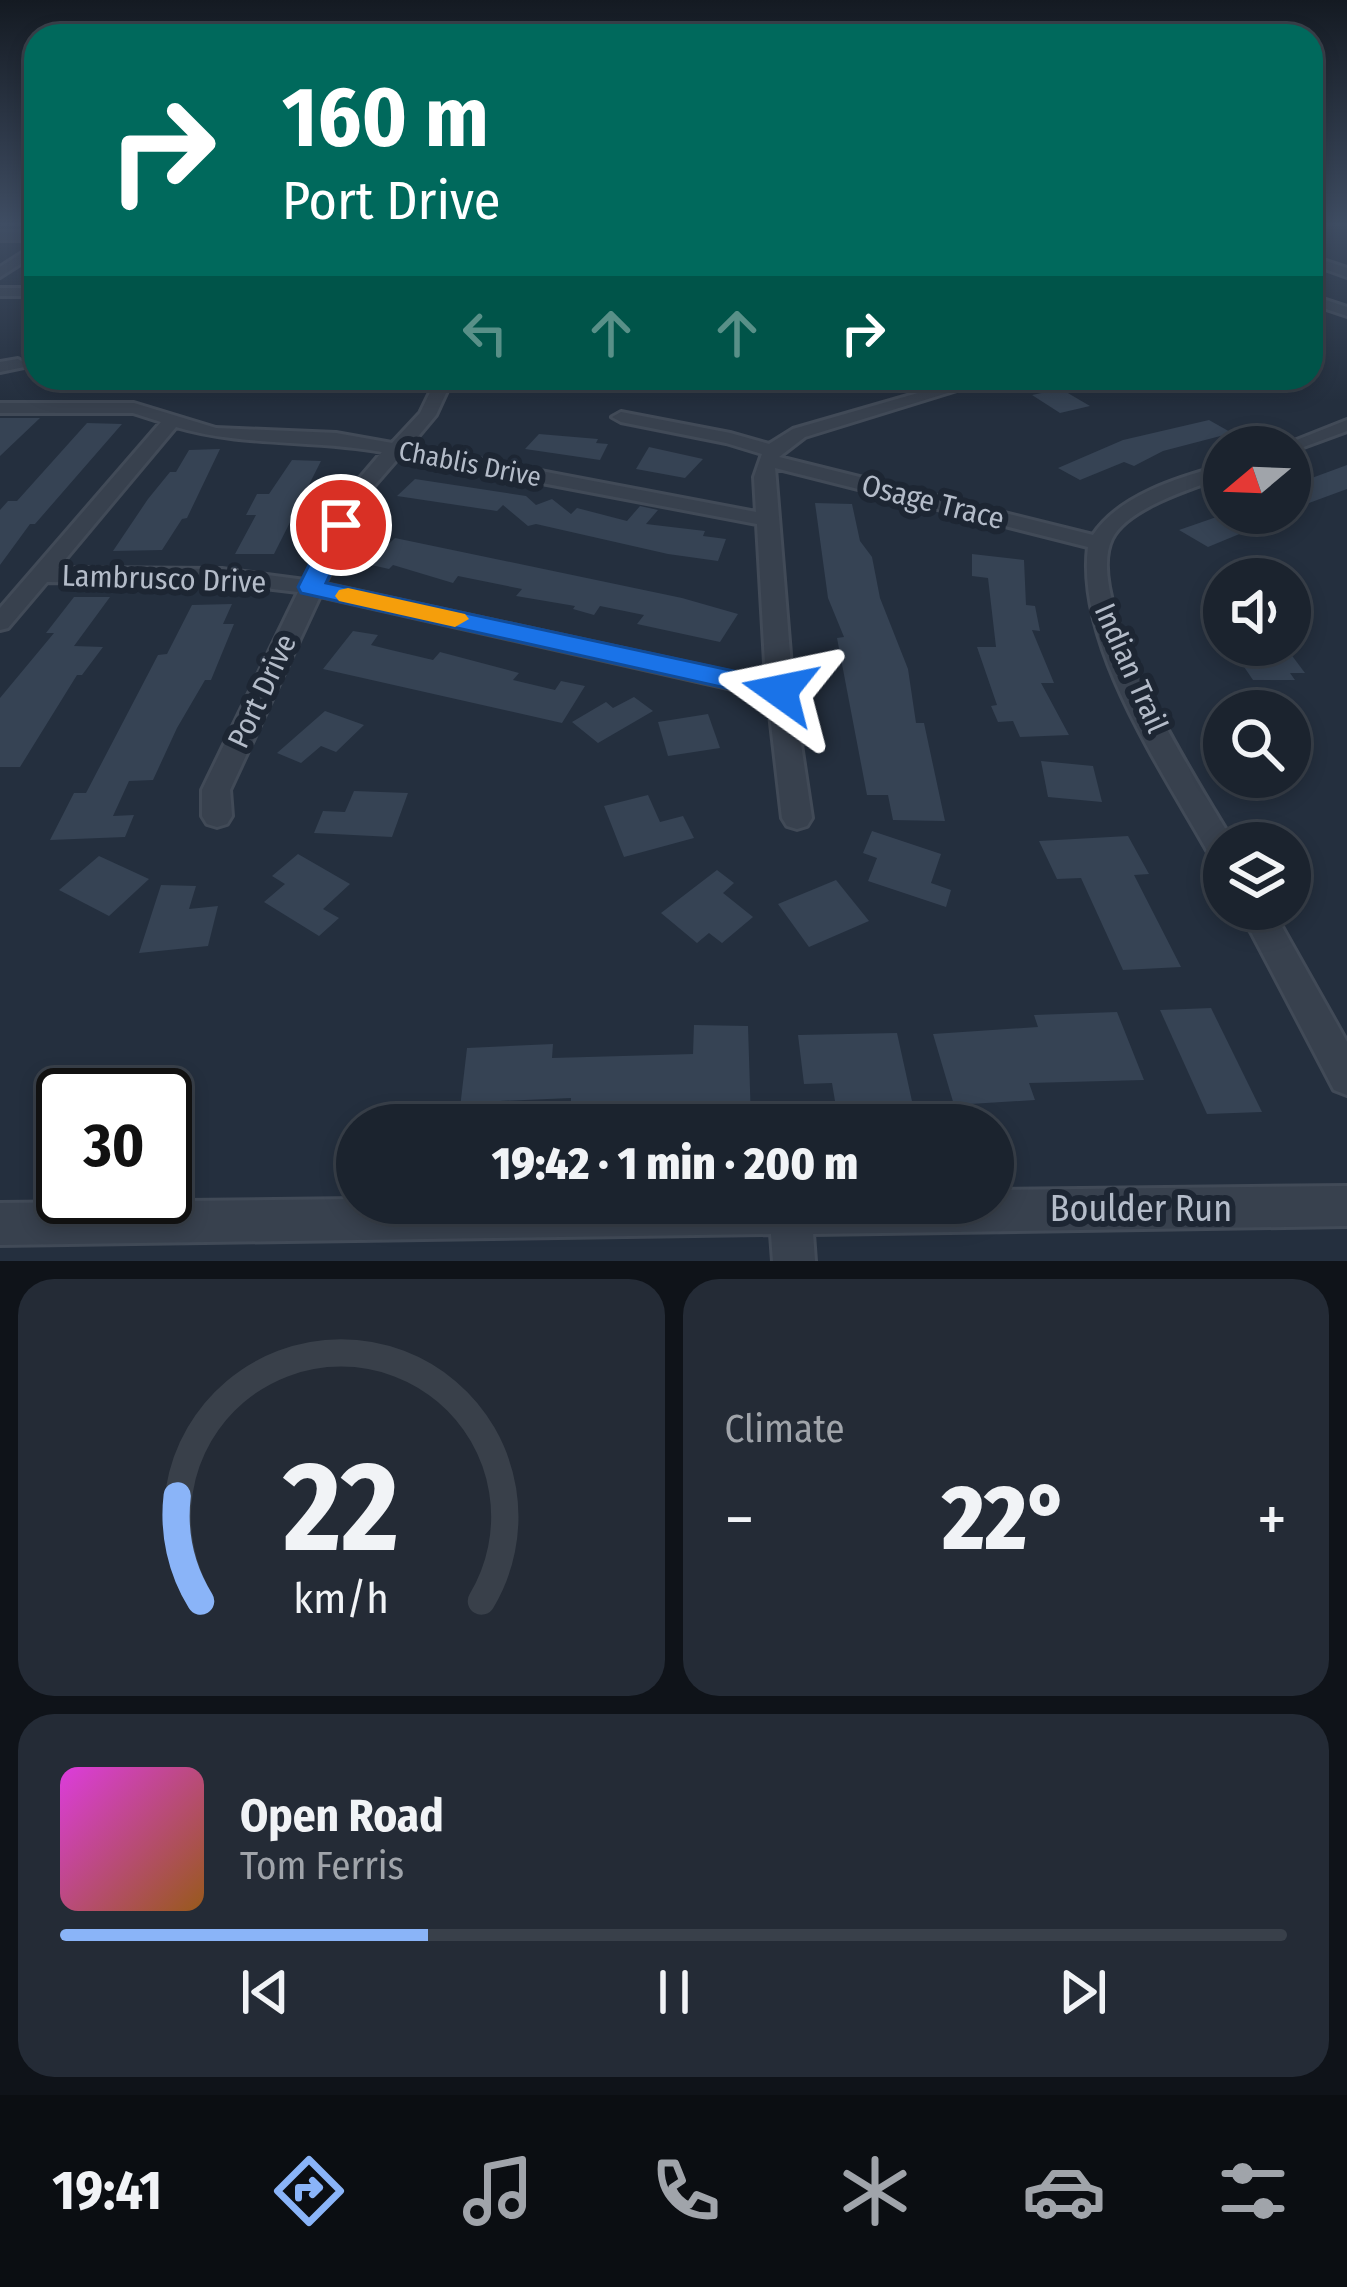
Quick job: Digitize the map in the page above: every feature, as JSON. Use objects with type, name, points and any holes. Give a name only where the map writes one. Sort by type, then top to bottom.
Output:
[{"type":"street","name":"Port Drive","points":[[217,816],[215,790],[356,494],[429,417],[441,390]]},
{"type":"street","points":[[797,818],[780,691],[768,520],[769,455],[799,433],[947,390]]},
{"type":"street","name":"Chablis Drive","points":[[0,408],[134,408],[215,433],[336,438],[768,520]]},
{"type":"street","name":"Osage Trace","points":[[621,417],[730,438],[769,455],[1100,543]]},
{"type":"street","points":[[0,623],[173,418]]},
{"type":"street","points":[[1311,438],[1347,425]]},
{"type":"street","points":[[1100,543],[1110,528],[1161,494],[1203,478]]},
{"type":"street","name":"Indian Trail","points":[[1100,543],[1095,585],[1104,617],[1140,699],[1207,822]]},
{"type":"street","name":"Lambrusco Drive","points":[[40,575],[222,575],[310,587],[780,691]]},
{"type":"street","points":[[1266,930],[1347,1078]]},
{"type":"street","name":"Boulder Run","points":[[1014,1209],[1347,1206]]},
{"type":"street","name":"Boulder Run","points":[[0,1224],[336,1218]]},
{"type":"street","points":[[791,1224],[794,1261]]},
{"type":"building","points":[[1063,390],[1090,406],[1060,413],[1032,395]]},
{"type":"building","points":[[0,418],[40,418],[0,456]]},
{"type":"building","points":[[1209,420],[1220,426],[1203,426],[1203,441],[1163,451],[1134,466],[1124,462],[1080,480],[1058,468],[1123,440]]},
{"type":"building","points":[[87,423],[122,424],[35,524],[30,524],[0,565],[0,510],[8,501],[17,501]]},
{"type":"building","points":[[539,434],[608,444],[600,460],[525,449]]},
{"type":"building","points":[[649,447],[703,459],[685,478],[636,469]]},
{"type":"building","points":[[220,449],[187,518],[162,550],[113,551],[189,450]]},
{"type":"building","points":[[292,460],[321,461],[274,554],[235,554],[256,515],[246,515],[257,494],[269,494]]},
{"type":"building","points":[[1347,465],[1347,489],[1311,502],[1311,478]]},
{"type":"building","points":[[415,479],[526,496],[536,505],[552,499],[571,514],[577,508],[627,521],[640,506],[658,510],[646,524],[705,531],[703,536],[726,539],[718,561],[668,554],[528,526],[503,505],[497,511],[397,496]]},
{"type":"building","points":[[815,503],[852,504],[860,541],[872,557],[880,598],[908,669],[916,723],[924,723],[945,821],[893,820],[888,795],[867,795],[837,638],[844,637],[828,598]]},
{"type":"building","points":[[1203,522],[1203,534],[1240,534],[1208,547],[1179,530]]},
{"type":"building","points":[[395,538],[738,614],[720,642],[637,624],[644,615],[600,606],[594,615],[573,609],[575,606],[516,596],[522,589],[458,576],[453,583],[393,565],[389,569],[367,564]]},
{"type":"building","points":[[972,554],[1024,560],[1026,605],[1035,606],[1040,631],[1032,630],[1054,683],[1041,683],[1069,735],[1020,737],[1013,721],[998,722],[991,706],[997,705],[977,647],[996,647],[988,578],[972,576]]},
{"type":"building","points":[[74,597],[110,597],[74,646],[103,647],[82,675],[77,675],[20,767],[0,767],[0,698],[54,633],[46,633]]},
{"type":"building","points":[[232,604],[223,624],[234,624],[211,680],[205,680],[177,728],[153,780],[129,781],[113,816],[134,815],[125,837],[50,840],[74,793],[86,793],[158,655],[167,654],[192,605]]},
{"type":"building","points":[[353,631],[378,635],[371,645],[433,660],[440,652],[519,673],[513,680],[555,690],[561,681],[585,686],[562,723],[323,669]]},
{"type":"building","points":[[1243,666],[1300,666],[1305,673],[1290,673],[1295,680],[1253,680]]},
{"type":"building","points":[[634,697],[653,711],[598,743],[572,722],[606,702],[613,708]]},
{"type":"building","points":[[325,711],[364,725],[336,752],[321,746],[301,763],[277,753]]},
{"type":"building","points":[[708,714],[720,748],[668,756],[658,722]]},
{"type":"building","points":[[1041,761],[1093,766],[1102,802],[1048,797]]},
{"type":"building","points":[[354,791],[408,793],[392,837],[314,833],[323,811],[345,812]]},
{"type":"building","points":[[648,795],[660,822],[683,816],[694,838],[624,857],[604,806]]},
{"type":"building","points":[[872,831],[941,854],[931,883],[951,890],[946,907],[868,881],[877,858],[863,853]]},
{"type":"building","points":[[1128,836],[1149,874],[1134,875],[1181,967],[1123,970],[1081,878],[1057,879],[1039,841]]},
{"type":"building","points":[[298,854],[350,884],[323,909],[339,918],[319,936],[264,902],[285,884],[272,876]]},
{"type":"building","points":[[99,856],[149,879],[109,916],[59,890]]},
{"type":"building","points":[[717,870],[734,883],[723,893],[753,917],[722,943],[709,933],[697,943],[661,913]]},
{"type":"building","points":[[836,880],[869,921],[809,947],[778,904]]},
{"type":"building","points":[[161,885],[196,886],[189,909],[218,906],[208,946],[139,953]]},
{"type":"building","points":[[1211,1008],[1262,1112],[1207,1114],[1160,1010]]},
{"type":"building","points":[[1117,1012],[1144,1080],[1029,1083],[1035,1100],[954,1104],[933,1034],[1038,1027],[1034,1015]]},
{"type":"building","points":[[694,1025],[748,1026],[750,1104],[571,1104],[571,1098],[460,1104],[467,1048],[553,1044],[552,1058],[693,1054]]},
{"type":"building","points":[[897,1033],[913,1104],[836,1104],[832,1083],[804,1084],[798,1035]]},
{"type":"slow traffic","points":[[348,596],[455,619]]},
{"type":"route","points":[[341,525],[310,587],[780,691]]}]
